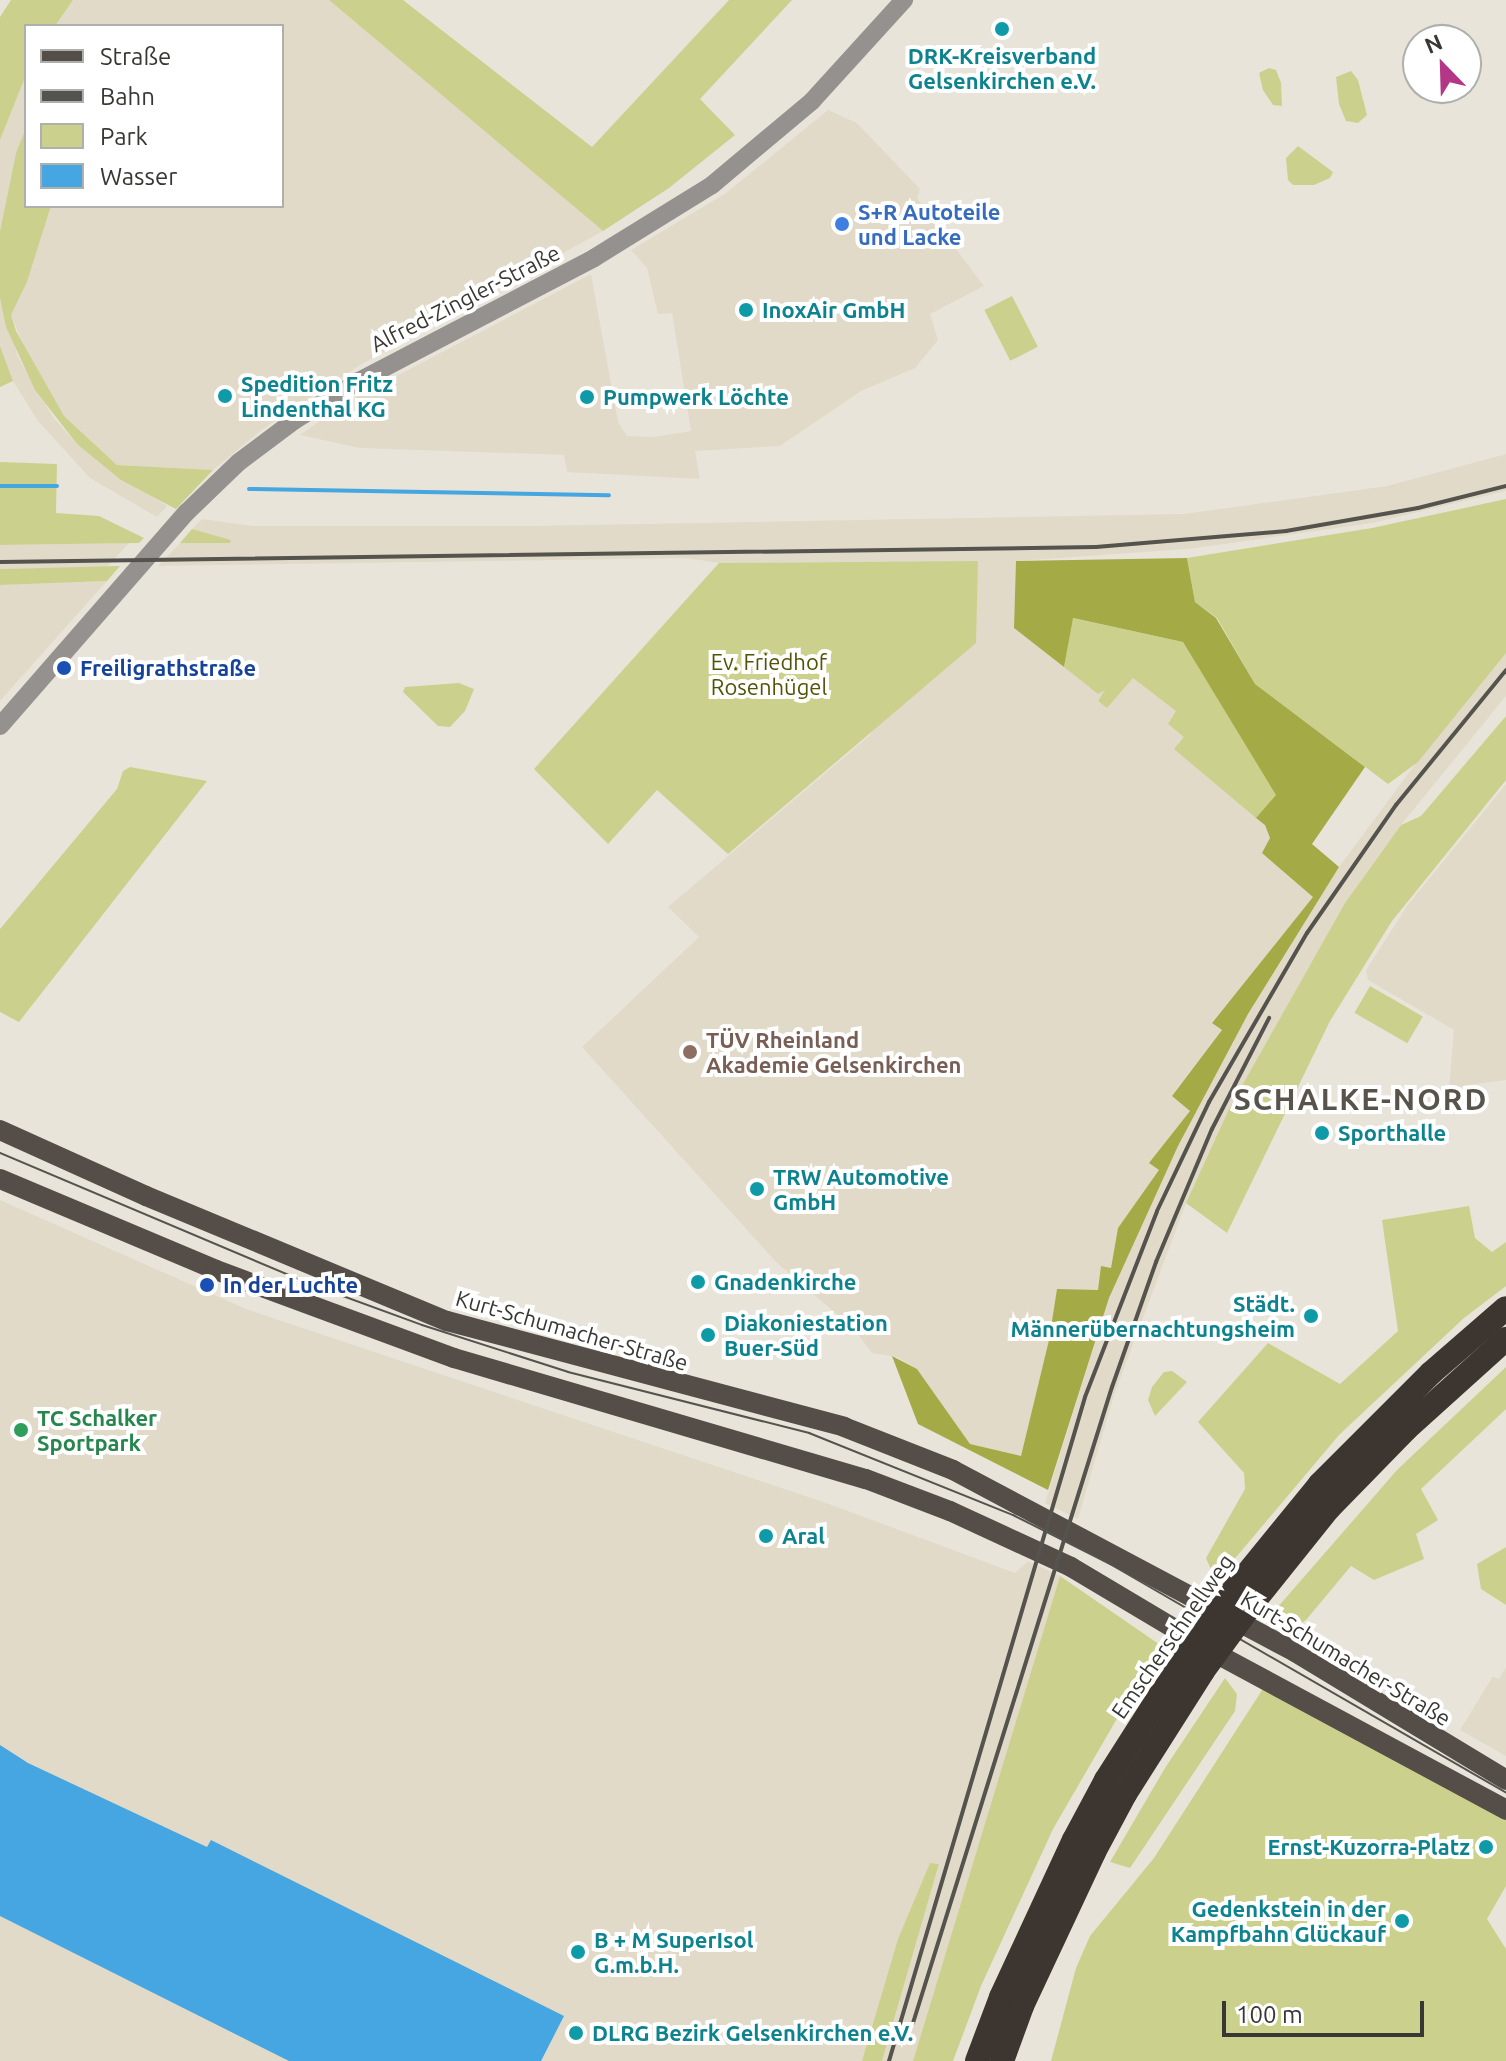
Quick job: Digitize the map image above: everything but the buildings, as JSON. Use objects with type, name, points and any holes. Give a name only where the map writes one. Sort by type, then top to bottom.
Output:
[{"type":"highway","name":"Emscherschnellweg","points":[[977,2061],[1001,1997],[1074,1840],[1106,1780],[1330,1474],[1431,1373],[1506,1308]]},
{"type":"highway","name":"Emscherschnellweg","points":[[1242,1598],[1406,1429],[1506,1339]]},
{"type":"highway","name":"Emscherschnellweg","points":[[1002,2061],[1022,2006],[1088,1864],[1193,1665]]},
{"type":"main road","name":"Kurt-Schumacher-Straße","points":[[0,1130],[146,1196],[447,1321],[844,1427],[953,1470],[1295,1652],[1506,1780]]},
{"type":"main road","points":[[0,1179],[216,1270],[454,1358],[866,1479],[950,1511],[1071,1567],[1202,1646],[1506,1810]]},
{"type":"street","name":"Alfred-Zingler-Straße","points":[[0,726],[176,523],[239,462],[295,420],[359,381],[594,258],[712,185],[812,101],[904,0]]},
{"type":"shaded area","points":[[73,0],[329,0],[603,231],[360,365],[263,429],[213,470],[117,465],[64,416],[31,364],[11,315],[27,282],[50,208],[284,208],[284,24],[56,24]]},
{"type":"shaded area","points":[[24,80],[24,133],[16,153],[0,230],[0,140]]},
{"type":"shaded area","points":[[828,110],[857,123],[920,189],[917,198],[984,286],[930,314],[938,340],[915,368],[861,391],[780,446],[695,451],[700,479],[567,472],[564,455],[360,448],[300,435],[345,403],[591,274],[618,422],[627,436],[654,437],[691,431],[672,313],[658,314],[647,268],[631,250],[726,193]]},
{"type":"shaded area","points":[[0,298],[18,357],[53,417],[77,444],[167,506],[157,517],[90,478],[38,421],[13,381],[0,346]]},
{"type":"shaded area","points":[[1506,454],[1506,491],[1372,523],[1188,549],[1016,561],[1015,628],[1049,655],[1122,662],[1197,717],[1265,825],[1284,871],[1314,897],[1212,1022],[1222,1030],[1172,1095],[1190,1111],[1150,1163],[1160,1170],[1118,1228],[1111,1269],[1102,1266],[1098,1291],[1057,1290],[1049,1340],[1021,1457],[970,1444],[917,1369],[897,1357],[872,1353],[853,1328],[776,1262],[582,1047],[699,937],[668,907],[869,736],[978,562],[719,563],[686,558],[158,566],[180,543],[230,543],[230,540],[192,529],[202,519],[253,526],[529,526],[1184,514],[1387,486]]},
{"type":"shaded area","points":[[129,543],[107,567],[0,569],[0,545]]},
{"type":"shaded area","points":[[107,581],[0,701],[0,585]]},
{"type":"shaded area","points":[[1506,653],[1506,696],[1401,825],[1345,903],[1230,1108],[1186,1203],[1114,1395],[1078,1519],[1045,1503],[1109,1298],[1178,1146],[1248,1014],[1339,867],[1442,728]]},
{"type":"shaded area","points":[[1506,784],[1506,1080],[1449,1088],[1454,1030],[1368,980],[1366,970],[1407,906]]},
{"type":"shaded area","points":[[0,1200],[246,1309],[829,1504],[1015,1573],[1028,1561],[1060,1576],[913,2061],[882,2061],[939,1865],[862,2061],[0,2061]]},
{"type":"shaded area","points":[[1506,1667],[1506,1756],[1460,1730],[1493,1676],[1499,1679]]},
{"type":"green space","points":[[11,0],[73,0],[56,24],[24,24],[24,80],[0,140],[0,17]]},
{"type":"green space","points":[[329,0],[403,0],[592,147],[729,0],[792,0],[700,99],[735,135],[669,188],[603,231]]},
{"type":"green space","points":[[1269,68],[1276,70],[1281,83],[1282,106],[1273,105],[1263,90],[1259,73]]},
{"type":"green space","points":[[1351,71],[1358,80],[1367,115],[1358,123],[1346,121],[1339,104],[1336,77]]},
{"type":"green space","points":[[24,133],[24,208],[50,208],[27,282],[11,315],[16,331],[64,416],[117,465],[213,470],[176,509],[121,480],[77,444],[35,390],[6,327],[0,298],[0,231],[16,153]]},
{"type":"green space","points":[[1298,146],[1333,172],[1330,178],[1314,185],[1293,185],[1288,180],[1286,158]]},
{"type":"green space","points":[[1012,296],[1038,347],[1010,361],[984,310]]},
{"type":"green space","points":[[0,346],[13,381],[0,387]]},
{"type":"green space","points":[[0,462],[57,464],[56,513],[99,516],[144,538],[139,543],[0,545]]},
{"type":"green space","points":[[1506,499],[1506,653],[1418,762],[1388,784],[1255,684],[1217,618],[1195,602],[1187,558],[1372,528]]},
{"type":"green space","points":[[192,529],[231,540],[230,543],[180,543]]},
{"type":"green space","points":[[1187,558],[1195,602],[1216,618],[1255,684],[1365,767],[1312,844],[1339,867],[1248,1014],[1178,1146],[1109,1298],[1048,1490],[918,1424],[892,1356],[917,1369],[970,1444],[1021,1456],[1049,1340],[1057,1289],[1098,1290],[1101,1266],[1111,1268],[1118,1228],[1159,1170],[1149,1163],[1190,1111],[1172,1096],[1222,1030],[1212,1023],[1313,897],[1262,853],[1270,838],[1265,825],[1256,818],[1276,795],[1183,642],[1073,618],[1064,667],[1014,628],[1016,561]]},
{"type":"green space","name":"Ev. Friedhof Rosenhügel","points":[[978,561],[976,643],[728,854],[657,790],[608,844],[534,769],[719,563]]},
{"type":"green space","points":[[120,566],[107,581],[0,585],[0,569]]},
{"type":"green space","points":[[1072,618],[1183,642],[1277,795],[1256,818],[1174,749],[1184,737],[1168,724],[1176,711],[1133,678],[1107,708],[1098,701],[1105,690],[1098,694],[1064,667]]},
{"type":"green space","points":[[459,683],[474,689],[465,711],[450,727],[438,726],[403,692],[405,687]]},
{"type":"green space","points":[[1506,716],[1506,780],[1392,921],[1330,1021],[1227,1233],[1186,1203],[1230,1107],[1345,903],[1401,825],[1421,816]]},
{"type":"green space","points":[[130,767],[207,781],[19,1022],[0,1012],[0,929],[117,789],[123,771]]},
{"type":"green space","points":[[1370,986],[1423,1016],[1407,1043],[1354,1013]]},
{"type":"green space","points":[[1469,1206],[1475,1238],[1492,1252],[1506,1242],[1506,1286],[1464,1318],[1339,1435],[1216,1581],[1206,1558],[1245,1489],[1244,1473],[1198,1422],[1268,1343],[1340,1384],[1398,1331],[1382,1220]]},
{"type":"green space","points":[[1506,1367],[1506,1409],[1421,1489],[1438,1520],[1416,1534],[1424,1559],[1374,1580],[1351,1566],[1306,1620],[1292,1629],[1270,1616],[1397,1470]]},
{"type":"green space","points":[[1172,1371],[1187,1382],[1155,1416],[1148,1400],[1152,1387],[1164,1372]]},
{"type":"green space","points":[[1506,1547],[1506,1605],[1481,1589],[1477,1564]]},
{"type":"green space","points":[[1060,1576],[1166,1649],[1126,1703],[1053,1829],[981,1986],[953,2061],[913,2061]]},
{"type":"green space","points":[[1225,1678],[1237,1694],[1235,1711],[1130,1868],[1110,1862],[1165,1768]]},
{"type":"green space","points":[[1266,1684],[1506,1813],[1506,1886],[1487,1919],[1506,1949],[1506,2061],[1051,2061],[1076,1968],[1090,1936],[1154,1858]]},
{"type":"green space","points":[[930,1863],[939,1864],[882,2061],[862,2061],[898,1939]]},
{"type":"water","points":[[0,1745],[28,1763],[207,1847],[211,1840],[564,2016],[541,2061],[289,2061],[0,1916]]},
{"type":"waterway","points":[[0,486],[57,486]]},
{"type":"waterway","points":[[249,489],[609,495]]},
{"type":"tram line","points":[[0,1153],[310,1284],[422,1325],[568,1372],[809,1433],[1013,1515],[1110,1564],[1506,1793]]},
{"type":"railway","points":[[0,562],[1096,547],[1286,531],[1418,508],[1506,486]]},
{"type":"railway","points":[[889,2061],[1085,1397],[1157,1211],[1209,1102],[1307,933],[1396,805],[1506,670]]},
{"type":"railway","points":[[913,2023],[1112,1387],[1156,1262],[1212,1129],[1269,1018]]},
{"type":"place","name":"DRK-Kreisverband Gelsenkirchen e.V.","points":[[1002,29]]},
{"type":"place","name":"S+R Autoteile und Lacke","points":[[842,224]]},
{"type":"place","name":"InoxAir GmbH","points":[[746,310]]},
{"type":"place","name":"Spedition Fritz Lindenthal KG","points":[[225,396]]},
{"type":"place","name":"Pumpwerk Löchte","points":[[587,397]]},
{"type":"place","name":"Freiligrathstraße","points":[[64,668]]},
{"type":"place","name":"TÜV Rheinland Akademie Gelsenkirchen","points":[[690,1052]]},
{"type":"place","name":"Sporthalle","points":[[1322,1133]]},
{"type":"place","name":"TRW Automotive GmbH","points":[[757,1189]]},
{"type":"place","name":"Gnadenkirche","points":[[698,1282]]},
{"type":"place","name":"In der Luchte","points":[[207,1285]]},
{"type":"place","name":"Städt. Männerübernachtungsheim","points":[[1311,1316]]},
{"type":"place","name":"Diakoniestation Buer-Süd","points":[[708,1335]]},
{"type":"place","name":"TC Schalker Sportpark","points":[[21,1430]]},
{"type":"place","name":"Aral","points":[[766,1536]]},
{"type":"place","name":"Ernst-Kuzorra-Platz","points":[[1486,1847]]},
{"type":"place","name":"Gedenkstein in der Kampfbahn Glückauf","points":[[1402,1921]]},
{"type":"place","name":"B + M SuperIsol G.m.b.H.","points":[[578,1952]]},
{"type":"place","name":"DLRG Bezirk Gelsenkirchen e.V.","points":[[576,2033]]},
{"type":"district","name":"SCHALKE-NORD","points":[[1361,1099]]}]
